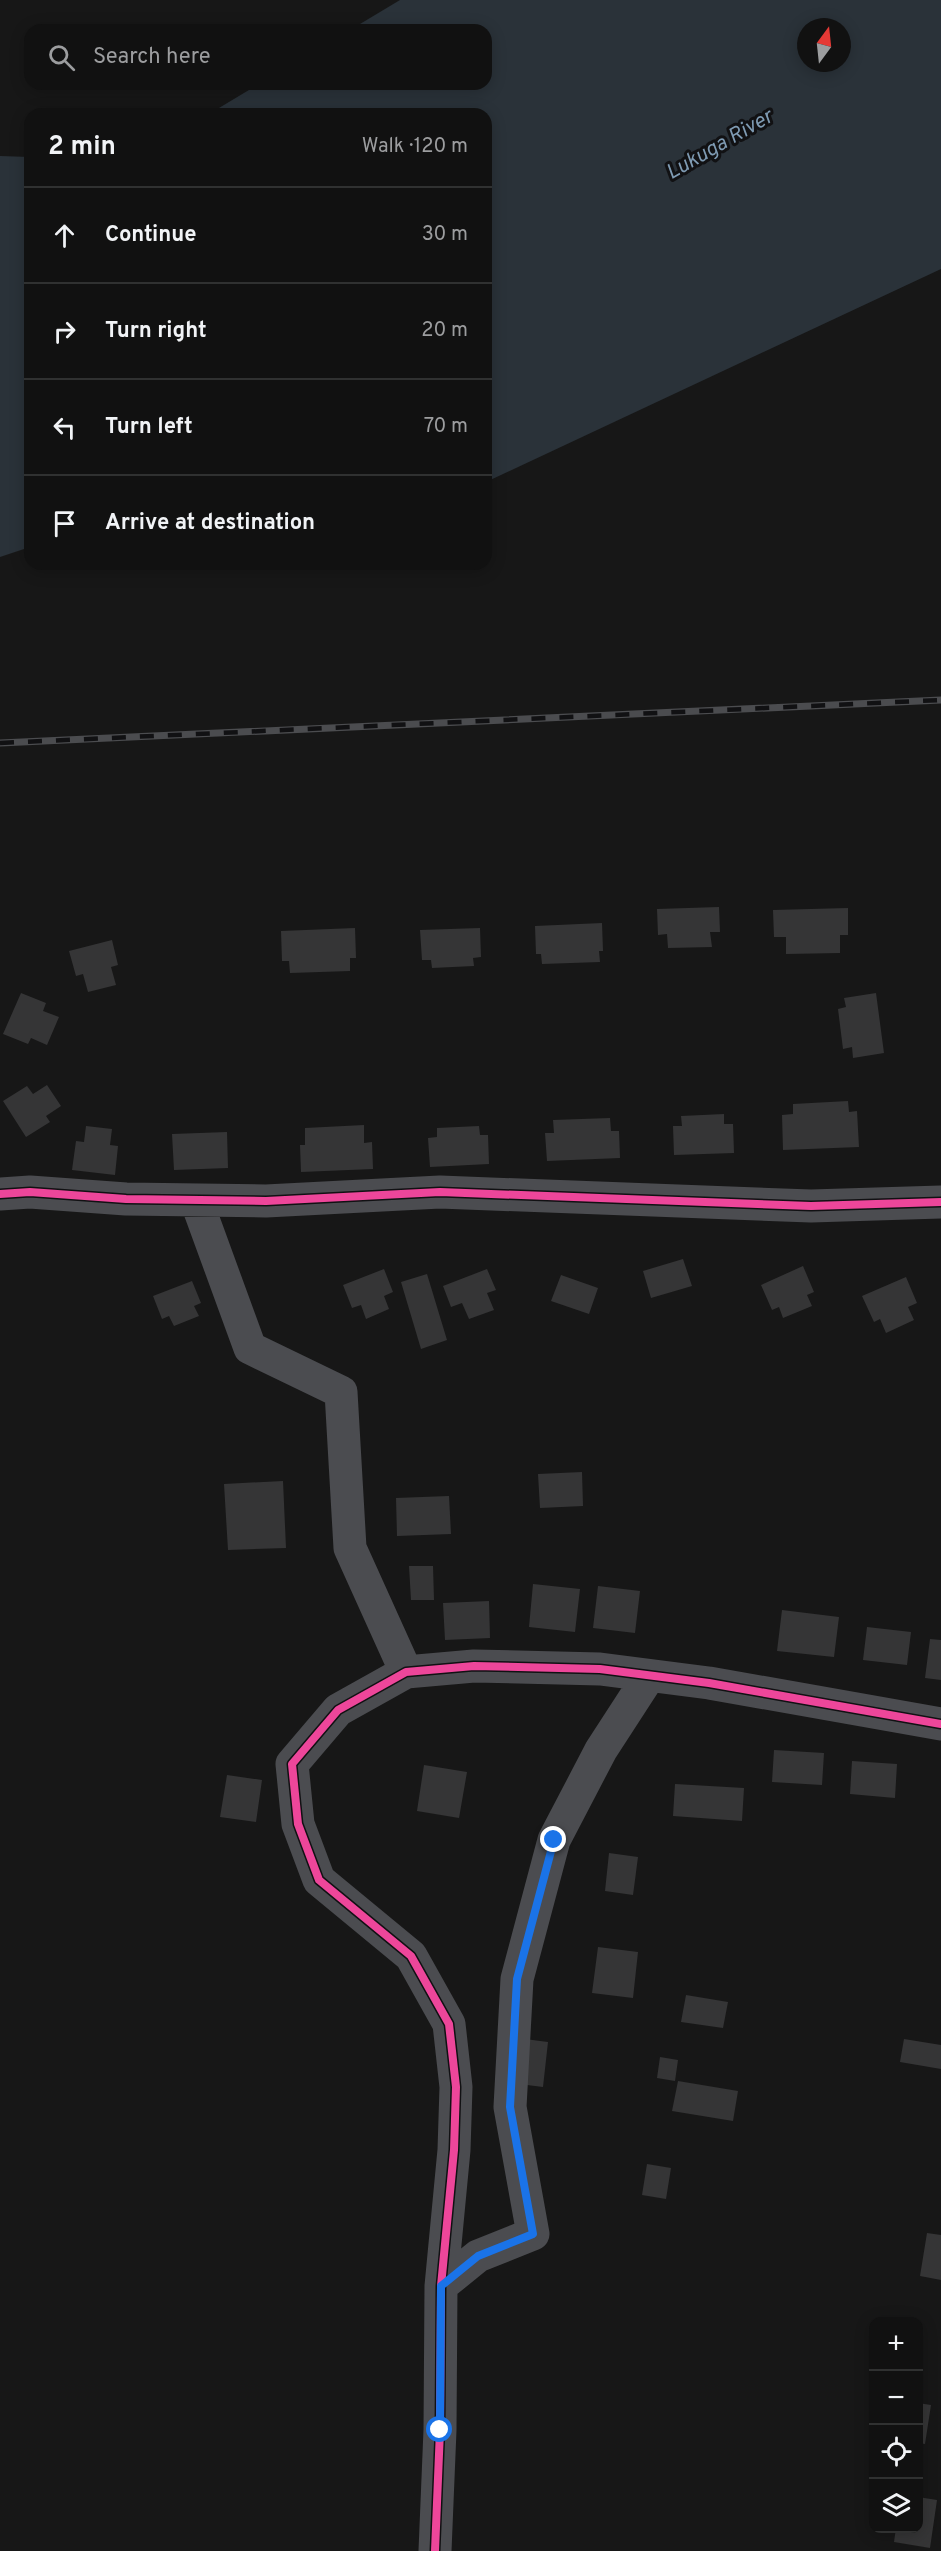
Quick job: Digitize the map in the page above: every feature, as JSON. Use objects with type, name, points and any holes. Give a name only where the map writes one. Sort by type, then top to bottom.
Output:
[{"type":"street","points":[[0,1194],[30,1192],[126,1199],[266,1201],[440,1192],[811,1206],[941,1202]]},
{"type":"street","points":[[196,1200],[250,1348],[341,1392],[350,1548],[406,1672]]},
{"type":"street","points":[[435,2551],[440,2430],[441,2286],[454,2150],[456,2087],[449,2024],[411,1956],[319,1880],[298,1824],[292,1764],[338,1710],[406,1672],[474,1666],[600,1669],[709,1683],[941,1724]]},
{"type":"street","points":[[441,2286],[478,2256],[533,2234],[510,2107],[517,1979],[554,1840],[601,1750],[649,1676]]},
{"type":"water","name":"Lukuga River","points":[[400,0],[941,0],[941,269],[492,479],[492,108],[219,108],[249,90],[492,90],[492,24],[360,24]]},
{"type":"water","points":[[0,156],[24,157],[24,549],[0,557]]},
{"type":"building","points":[[719,907],[720,932],[710,932],[712,947],[668,948],[667,934],[658,935],[657,909]]},
{"type":"building","points":[[848,908],[848,935],[840,935],[840,953],[786,954],[786,937],[774,937],[773,910]]},
{"type":"building","points":[[602,923],[603,951],[599,951],[600,962],[542,964],[541,954],[536,954],[535,926]]},
{"type":"building","points":[[355,928],[356,958],[350,958],[350,971],[290,973],[289,961],[282,961],[281,931]]},
{"type":"building","points":[[480,928],[481,957],[473,958],[474,966],[432,968],[431,960],[422,960],[420,930]]},
{"type":"building","points":[[112,940],[118,965],[111,967],[116,985],[88,992],[83,974],[76,976],[69,951]]},
{"type":"building","points":[[21,993],[46,1003],[43,1011],[59,1017],[47,1045],[31,1038],[28,1044],[3,1034]]},
{"type":"building","points":[[876,993],[884,1053],[853,1058],[852,1047],[843,1049],[838,1009],[846,1007],[844,998]]},
{"type":"building","points":[[47,1085],[61,1106],[46,1116],[50,1122],[26,1137],[3,1101],[27,1086],[33,1094]]},
{"type":"building","points":[[848,1101],[849,1112],[857,1111],[859,1147],[783,1150],[782,1115],[793,1114],[793,1104]]},
{"type":"building","points":[[724,1114],[724,1124],[733,1124],[734,1153],[674,1155],[673,1126],[682,1126],[681,1116]]},
{"type":"building","points":[[610,1118],[611,1131],[619,1131],[620,1158],[547,1161],[545,1133],[554,1133],[553,1120]]},
{"type":"building","points":[[364,1125],[364,1143],[372,1142],[373,1169],[301,1172],[300,1145],[305,1145],[305,1128]]},
{"type":"building","points":[[86,1126],[112,1129],[110,1145],[118,1146],[115,1175],[72,1170],[76,1141],[84,1142]]},
{"type":"building","points":[[479,1126],[480,1135],[488,1135],[489,1164],[430,1167],[428,1138],[437,1137],[437,1128]]},
{"type":"building","points":[[227,1132],[228,1168],[174,1170],[172,1134]]},
{"type":"building","points":[[683,1259],[692,1286],[651,1298],[643,1271]]},
{"type":"building","points":[[803,1266],[814,1292],[807,1295],[812,1306],[783,1318],[779,1307],[772,1310],[761,1285]]},
{"type":"building","points":[[384,1269],[393,1292],[384,1296],[389,1309],[366,1319],[361,1305],[352,1308],[343,1285]]},
{"type":"building","points":[[487,1269],[496,1290],[487,1293],[494,1310],[469,1319],[462,1303],[451,1307],[443,1286]]},
{"type":"building","points":[[427,1274],[447,1340],[421,1349],[401,1282]]},
{"type":"building","points":[[561,1275],[598,1288],[589,1314],[551,1301]]},
{"type":"building","points":[[906,1277],[917,1303],[908,1307],[914,1320],[886,1333],[880,1319],[874,1322],[862,1296]]},
{"type":"building","points":[[192,1281],[201,1303],[194,1306],[199,1316],[174,1326],[169,1316],[162,1319],[153,1296]]},
{"type":"building","points":[[582,1472],[583,1506],[540,1508],[538,1474]]},
{"type":"building","points":[[283,1481],[286,1548],[228,1550],[224,1484]]},
{"type":"building","points":[[449,1496],[451,1534],[397,1536],[396,1498]]},
{"type":"building","points":[[409,1566],[433,1566],[434,1600],[411,1600]]},
{"type":"building","points":[[533,1584],[580,1589],[575,1632],[529,1627]]},
{"type":"building","points":[[598,1586],[640,1591],[635,1633],[593,1628]]},
{"type":"building","points":[[489,1601],[490,1638],[445,1640],[443,1603]]},
{"type":"building","points":[[782,1610],[839,1617],[834,1657],[777,1651]]},
{"type":"building","points":[[867,1627],[911,1632],[907,1665],[863,1660]]},
{"type":"building","points":[[930,1639],[941,1640],[941,1680],[925,1678]]},
{"type":"building","points":[[774,1750],[824,1753],[822,1785],[772,1782]]},
{"type":"building","points":[[852,1761],[897,1764],[895,1798],[850,1794]]},
{"type":"building","points":[[424,1765],[467,1772],[459,1818],[417,1811]]},
{"type":"building","points":[[227,1775],[262,1780],[256,1822],[220,1817]]},
{"type":"building","points":[[675,1784],[744,1788],[742,1821],[673,1816]]},
{"type":"building","points":[[609,1853],[638,1857],[633,1895],[605,1891]]},
{"type":"building","points":[[598,1947],[638,1952],[633,1998],[592,1993]]},
{"type":"building","points":[[686,1995],[728,2002],[723,2028],[681,2022]]},
{"type":"building","points":[[517,2038],[548,2042],[543,2087],[511,2083]]},
{"type":"building","points":[[904,2039],[941,2045],[941,2069],[900,2062]]},
{"type":"building","points":[[660,2057],[678,2060],[675,2081],[657,2078]]},
{"type":"building","points":[[678,2081],[738,2091],[733,2121],[672,2111]]},
{"type":"building","points":[[647,2164],[671,2168],[666,2199],[642,2195]]},
{"type":"building","points":[[927,2233],[941,2235],[941,2280],[920,2276]]},
{"type":"building","points":[[923,2404],[931,2405],[925,2444],[923,2444]]},
{"type":"building","points":[[923,2498],[937,2500],[930,2548],[894,2542],[895,2533],[923,2533]]},
{"type":"railway","points":[[0,743],[941,700]]},
{"type":"cycle path","points":[[0,1194],[30,1192],[126,1199],[266,1201],[440,1192],[811,1206],[941,1202]]},
{"type":"cycle path","points":[[435,2551],[440,2430],[441,2286],[454,2150],[456,2087],[449,2024],[411,1956],[319,1880],[298,1824],[292,1764],[338,1710],[406,1672],[474,1666],[600,1669],[709,1683],[941,1724]]},
{"type":"route","points":[[440,2430],[441,2286],[478,2256],[533,2234],[510,2107],[517,1979],[554,1840]]}]
